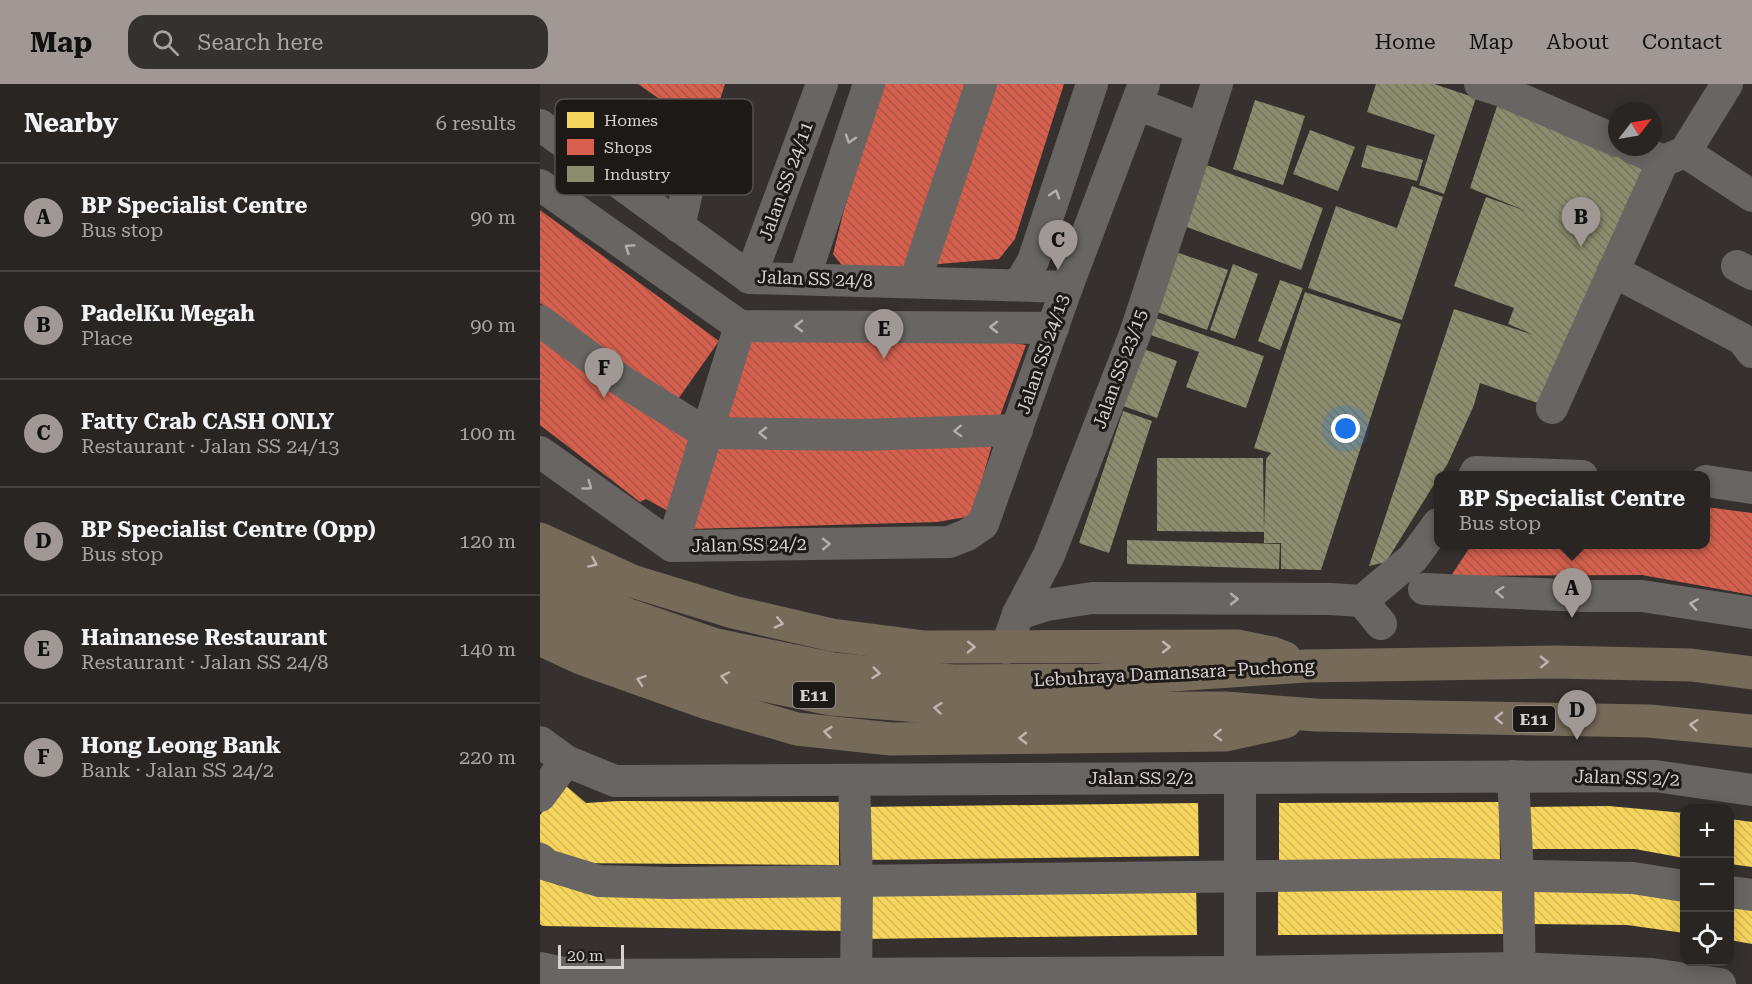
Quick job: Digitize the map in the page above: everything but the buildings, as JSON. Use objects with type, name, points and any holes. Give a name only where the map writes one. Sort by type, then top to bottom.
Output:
[{"type":"highway","points":[[540,539],[632,581],[733,612],[843,636],[925,647],[1237,646],[1272,653],[1306,666]]},
{"type":"highway","name":"Lebuhraya Damansara–Puchong","points":[[540,574],[626,614],[716,645],[833,669],[1316,715],[1649,720],[1752,732]]},
{"type":"highway","name":"Lebuhraya Damansara–Puchong","points":[[540,608],[605,637],[701,672],[831,699],[958,710],[1100,694],[1306,666],[1554,662],[1691,665],[1752,673]]},
{"type":"highway","points":[[540,639],[583,659],[707,703],[797,729],[891,739],[1226,735],[1316,715]]},
{"type":"street","name":"Jalan SS 24/11","points":[[750,278],[822,84]]},
{"type":"street","points":[[804,279],[869,84]]},
{"type":"street","points":[[915,282],[981,84]]},
{"type":"street","points":[[1053,328],[1039,306],[1016,285],[1033,261],[1092,84]]},
{"type":"street","name":"Jalan SS 23/15","points":[[1006,648],[1018,614],[1049,555],[1135,334],[1217,84]]},
{"type":"street","points":[[1479,84],[1502,91],[1608,137]]},
{"type":"street","points":[[1552,408],[1613,271],[1674,156],[1727,84]]},
{"type":"street","points":[[1140,94],[1202,129]]},
{"type":"street","name":"Jalan SS 24/13","points":[[983,524],[1067,287],[1140,94]]},
{"type":"street","name":"Jalan SS 24/8","points":[[540,125],[555,136]]},
{"type":"street","points":[[1662,153],[1674,156],[1752,196]]},
{"type":"street","points":[[540,185],[740,326],[1053,328]]},
{"type":"street","name":"Jalan SS 24/8","points":[[636,195],[750,278],[1067,287]]},
{"type":"street","points":[[679,227],[686,195]]},
{"type":"street","points":[[1613,271],[1742,339],[1752,352]]},
{"type":"street","points":[[540,321],[625,383],[706,433],[861,435],[1017,429]]},
{"type":"street","points":[[672,546],[740,326]]},
{"type":"street","name":"Jalan SS 24/2","points":[[540,452],[672,546],[949,542],[967,535],[983,524]]},
{"type":"street","points":[[1710,482],[1752,489]]},
{"type":"street","points":[[1018,614],[1047,605],[1092,598],[1331,599],[1371,612],[1434,529]]},
{"type":"street","points":[[1049,555],[1062,578],[1092,598]]},
{"type":"street","points":[[1424,589],[1584,596],[1642,596],[1752,613]]},
{"type":"street","name":"Jalan SS 2/2","points":[[540,742],[566,761],[615,782],[1655,776],[1752,790]]},
{"type":"street","points":[[540,795],[566,761]]},
{"type":"street","points":[[1513,776],[1520,976]]},
{"type":"street","points":[[1240,778],[1240,978]]},
{"type":"street","points":[[854,780],[857,882],[856,979]]},
{"type":"street","points":[[540,860],[547,865],[599,881],[670,884],[1442,874],[1633,878],[1680,885]]},
{"type":"street","points":[[1734,893],[1752,896]]},
{"type":"street","points":[[540,968],[572,975],[681,979],[1240,978],[1652,974],[1720,984]]},
{"type":"place","name":"PadelKu Megah","points":[[1581,247]]},
{"type":"place","name":"Fatty Crab CASH ONLY","points":[[1058,270]]},
{"type":"place","name":"Hainanese Restaurant","points":[[884,359]]},
{"type":"place","name":"Hong Leong Bank","points":[[604,398]]},
{"type":"place","name":"BP Specialist Centre","points":[[1572,618]]},
{"type":"place","name":"BP Specialist Centre (Opp)","points":[[1577,740]]}]
